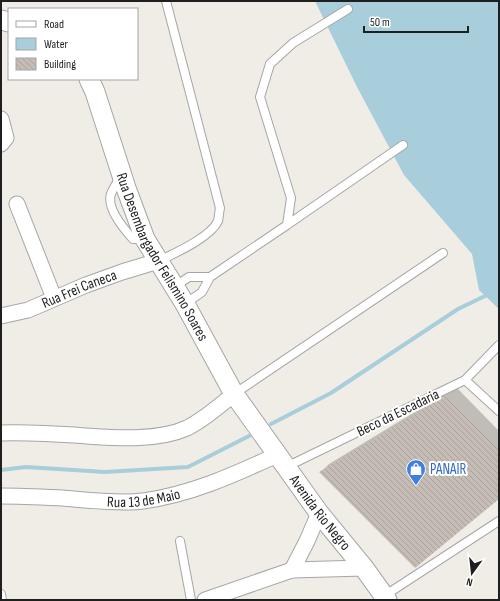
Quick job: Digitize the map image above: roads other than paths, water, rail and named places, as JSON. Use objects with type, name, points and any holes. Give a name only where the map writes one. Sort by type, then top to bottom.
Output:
[{"type":"street","name":"Rua Desembargador Felismino Soares","points":[[89,80],[95,92],[145,239],[185,304],[234,394],[256,424]]},
{"type":"street","points":[[1,119],[6,135],[5,140],[1,144]]},
{"type":"street","points":[[17,204],[54,298]]},
{"type":"street","name":"Rua Frei Caneca","points":[[1,316],[28,310],[54,298],[122,272],[158,261]]},
{"type":"street","points":[[1,433],[24,432],[136,438],[167,434],[187,428],[206,416],[234,394]]},
{"type":"street","name":"Avenida Rio Negro","points":[[256,424],[319,513],[364,568],[383,599]]},
{"type":"street","name":"Rua 13 de Maio","points":[[1,492],[97,501],[142,501],[186,492],[282,461]]},
{"type":"street","points":[[292,570],[319,513]]},
{"type":"street","points":[[205,600],[292,570],[364,568]]},
{"type":"lane","points":[[158,261],[183,249],[209,232],[218,220],[220,208],[166,1]]},
{"type":"lane","points":[[287,225],[291,198],[260,97],[270,64],[293,43],[348,9]]},
{"type":"lane","points":[[185,304],[202,292],[210,277],[403,145]]},
{"type":"lane","points":[[234,394],[443,253]]},
{"type":"lane","points":[[174,287],[189,277],[210,277]]},
{"type":"lane","name":"Beco da Escadaria","points":[[282,461],[465,380],[499,345]]},
{"type":"lane","points":[[465,380],[499,411]]},
{"type":"lane","points":[[383,599],[499,521]]},
{"type":"lane","points":[[180,541],[191,600]]},
{"type":"lane","points":[[1,594],[2,600]]},
{"type":"water","points":[[315,1],[499,1],[499,309],[479,290],[472,254],[404,175],[357,87]]},
{"type":"waterway","points":[[271,424],[331,393],[458,309],[485,296]]},
{"type":"waterway","points":[[1,470],[26,467],[105,472],[188,467],[249,436]]},
{"type":"place","name":"PANAIR","points":[[416,486]]}]
